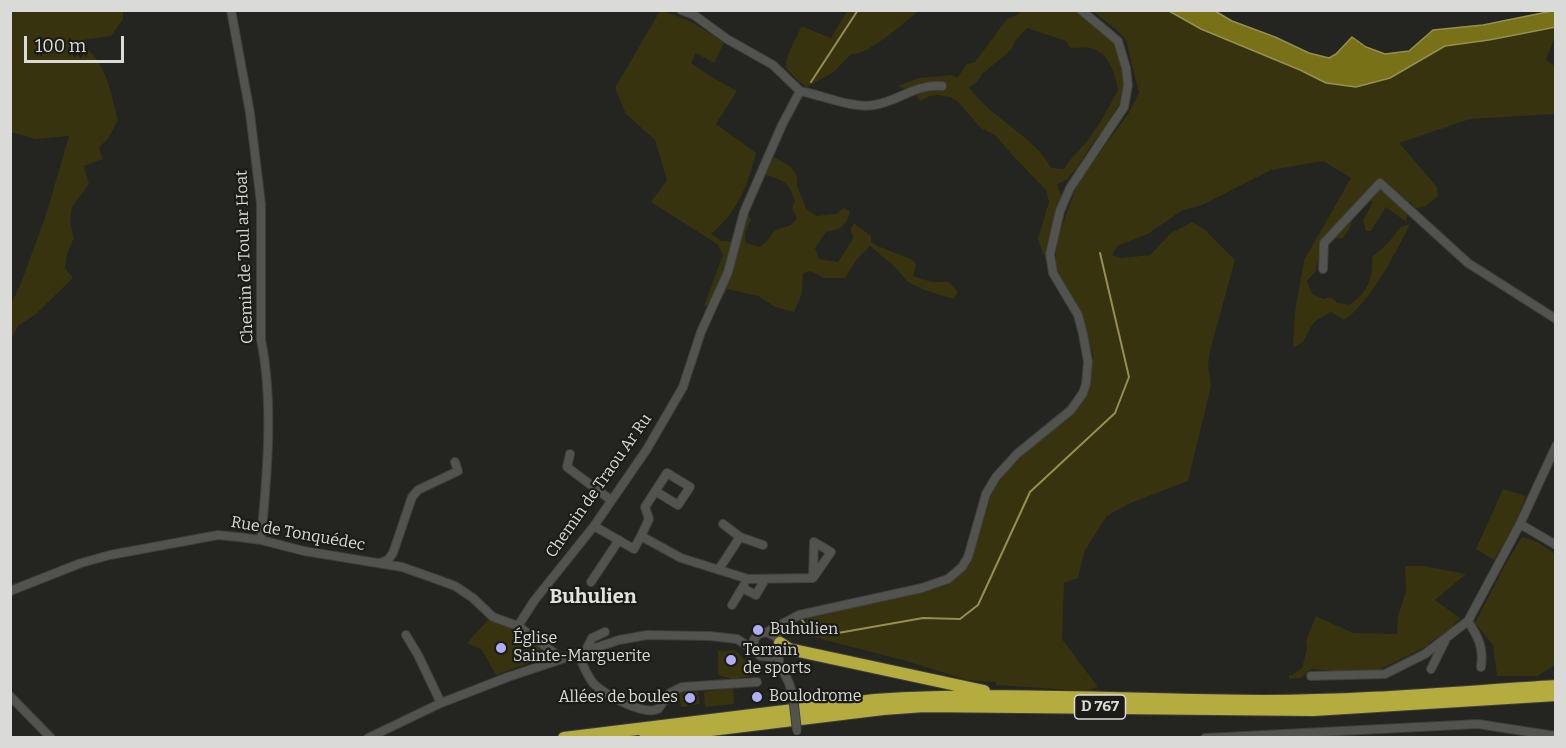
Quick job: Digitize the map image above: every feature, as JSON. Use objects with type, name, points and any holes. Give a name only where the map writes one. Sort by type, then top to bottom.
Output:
[{"type":"highway","points":[[778,644],[789,650],[1005,696]]},
{"type":"highway","name":"D 767","points":[[564,738],[875,700],[944,696],[1305,701],[1556,686]]},
{"type":"highway","name":"D 767","points":[[645,738],[883,708],[924,706],[1313,710],[1556,695]]},
{"type":"street","name":"Chemin de Toul ar Hoat","points":[[231,10],[250,113],[261,204],[261,340],[266,361],[268,455],[261,540]]},
{"type":"street","points":[[681,10],[694,15],[727,39],[773,64],[800,91],[866,106],[886,102],[920,87],[942,86]]},
{"type":"street","points":[[754,650],[754,639],[799,615],[938,584],[956,573],[971,551],[982,505],[990,486],[1017,454],[1071,410],[1083,393],[1088,362],[1083,334],[1075,309],[1053,273],[1050,255],[1060,211],[1070,188],[1124,107],[1128,86],[1126,68],[1118,41],[1081,10]]},
{"type":"street","name":"Chemin de Traou Ar Ru","points":[[518,626],[534,601],[594,525],[647,449],[683,387],[701,332],[728,272],[744,212],[782,125],[800,91]]},
{"type":"street","points":[[1323,269],[1324,243],[1380,183],[1468,263],[1556,319]]},
{"type":"street","points":[[1311,676],[1385,674],[1425,654],[1468,621],[1520,524],[1556,446]]},
{"type":"street","points":[[570,454],[567,467],[611,500]]},
{"type":"street","points":[[380,564],[385,563],[393,553],[412,497],[418,490],[458,471],[455,462]]},
{"type":"street","points":[[594,525],[634,549],[649,519],[645,507],[655,491]]},
{"type":"street","points":[[723,524],[740,537],[763,545]]},
{"type":"street","points":[[1520,524],[1556,545]]},
{"type":"street","name":"Rue de Tonquédec","points":[[10,591],[81,563],[110,555],[218,536],[261,540],[304,552],[402,567],[455,586],[473,598],[493,617],[518,626],[561,658]]},
{"type":"street","points":[[640,536],[681,558],[748,579],[813,578]]},
{"type":"street","points":[[719,569],[740,537]]},
{"type":"street","points":[[591,582],[619,540]]},
{"type":"street","points":[[732,605],[748,579]]},
{"type":"street","points":[[742,588],[756,596],[765,579]]},
{"type":"street","points":[[785,621],[779,630],[778,644],[782,669],[794,696],[798,735]]},
{"type":"street","points":[[1468,621],[1480,640],[1483,656],[1481,667]]},
{"type":"street","points":[[582,651],[592,638],[605,632]]},
{"type":"street","points":[[368,738],[441,703],[561,658],[647,634],[737,639],[763,633],[778,644]]},
{"type":"street","points":[[406,635],[441,703]]},
{"type":"street","points":[[737,639],[782,669]]},
{"type":"street","points":[[1431,669],[1445,640]]},
{"type":"street","points":[[764,658],[772,657],[778,644]]},
{"type":"street","points":[[582,651],[588,675],[599,689],[646,711],[658,709],[670,693],[682,687],[757,682]]},
{"type":"street","points":[[10,696],[51,738]]},
{"type":"street","points":[[1205,738],[1478,724],[1556,736]]},
{"type":"shaded area","points":[[11,10],[123,11],[123,19],[111,36],[83,40],[83,46],[98,61],[107,79],[118,120],[109,137],[99,148],[103,159],[84,166],[89,184],[72,207],[70,221],[74,238],[67,254],[65,268],[73,278],[36,314],[18,326],[11,339],[11,304],[46,215],[69,136],[36,139],[11,132]]},
{"type":"shaded area","points":[[660,11],[694,23],[724,43],[714,63],[696,53],[691,63],[737,91],[716,124],[756,153],[735,208],[711,234],[721,241],[741,242],[748,215],[751,219],[745,234],[746,243],[760,247],[775,231],[794,222],[797,218],[792,209],[795,200],[790,189],[781,180],[765,175],[774,157],[790,166],[797,176],[797,186],[806,208],[816,216],[837,214],[843,208],[850,211],[847,221],[839,229],[826,232],[815,248],[819,259],[838,262],[854,237],[850,230],[854,223],[871,236],[871,242],[913,260],[916,265],[913,276],[932,282],[949,282],[958,292],[953,299],[924,290],[908,282],[895,267],[870,246],[857,259],[845,278],[824,278],[811,271],[803,273],[802,293],[794,312],[775,307],[758,296],[727,289],[721,300],[704,306],[723,255],[717,244],[651,202],[667,180],[655,140],[626,114],[615,88]]},
{"type":"shaded area","points":[[847,11],[919,11],[876,44],[866,50],[851,54],[834,72],[807,87],[786,68],[789,52],[801,26],[831,38]]},
{"type":"shaded area","points":[[1019,11],[1075,11],[1114,42],[1123,82],[1123,97],[1105,128],[1067,180],[1057,184],[1061,195],[1044,257],[1038,239],[1049,202],[1046,190],[995,135],[981,128],[957,101],[938,95],[920,101],[916,95],[898,86],[919,78],[952,75],[957,78],[967,64],[975,62],[1007,19],[1019,14]],"holes":[[[1027,28],[1066,41],[1070,48],[1090,48],[1102,54],[1110,64],[1118,90],[1092,134],[1064,169],[1051,168],[1045,157],[1035,147],[988,108],[969,87],[1011,50],[1016,40]]]},
{"type":"shaded area","points":[[1092,11],[1169,11],[1201,29],[1300,70],[1325,83],[1356,87],[1390,78],[1445,46],[1555,27],[1555,37],[1546,60],[1555,66],[1555,114],[1470,119],[1399,143],[1437,187],[1438,196],[1425,207],[1415,208],[1410,201],[1406,222],[1386,207],[1371,231],[1366,231],[1363,220],[1373,202],[1363,196],[1357,200],[1350,228],[1343,238],[1321,239],[1316,271],[1307,281],[1312,294],[1323,299],[1330,297],[1338,303],[1350,305],[1361,295],[1368,284],[1372,273],[1372,257],[1401,227],[1410,224],[1382,276],[1354,312],[1344,320],[1331,312],[1314,322],[1303,342],[1293,348],[1295,312],[1304,260],[1351,178],[1323,161],[1271,170],[1202,205],[1181,211],[1148,234],[1117,246],[1112,255],[1121,258],[1150,255],[1171,233],[1192,222],[1205,230],[1235,260],[1210,351],[1208,365],[1211,386],[1188,481],[1128,504],[1107,516],[1085,550],[1078,578],[1064,583],[1062,639],[1098,687],[1086,691],[996,685],[996,682],[967,680],[906,661],[810,636],[804,632],[807,618],[946,586],[969,565],[993,490],[1008,470],[1043,437],[1075,412],[1090,389],[1093,355],[1079,310],[1055,265],[1057,240],[1078,182],[1128,114],[1139,93],[1126,40]]},
{"type":"shaded area","points":[[1169,11],[1215,11],[1232,21],[1309,53],[1329,58],[1352,37],[1366,47],[1385,54],[1409,51],[1433,30],[1483,25],[1552,11],[1555,11],[1556,27],[1445,46],[1390,78],[1356,87],[1326,83],[1201,29]]},
{"type":"shaded area","points":[[1503,489],[1526,496],[1516,523],[1494,560],[1476,549]]},
{"type":"shaded area","points":[[1522,537],[1538,542],[1555,554],[1555,665],[1537,676],[1497,676],[1493,645],[1475,623]]},
{"type":"shaded area","points":[[1405,566],[1423,566],[1466,574],[1435,600],[1460,618],[1449,630],[1428,646],[1379,670],[1346,672],[1311,669],[1301,678],[1289,679],[1289,675],[1302,668],[1307,649],[1306,640],[1316,616],[1353,633],[1397,634],[1398,615],[1406,592]]},
{"type":"shaded area","points":[[488,620],[519,631],[546,650],[546,657],[496,675],[482,650],[467,643]]},
{"type":"shaded area","name":"Terrain de sports","points":[[735,650],[756,675],[732,679],[718,675],[718,651]]},
{"type":"shaded area","name":"Allées de boules","points":[[697,688],[700,704],[681,707],[679,691]]},
{"type":"shaded area","points":[[733,688],[734,704],[705,707],[704,692]]},
{"type":"waterway","points":[[811,82],[858,10]]},
{"type":"waterway","points":[[802,620],[805,624],[838,633],[923,618],[960,619],[978,605],[1030,492],[1115,413],[1129,377],[1100,253]]},
{"type":"place","name":"Buhulien","points":[[758,630]]},
{"type":"place","name":"Église Sainte-Marguerite","points":[[501,648]]},
{"type":"place","name":"Terrain de sports","points":[[731,660]]},
{"type":"place","name":"Boulodrome","points":[[757,697]]},
{"type":"place","name":"Allées de boules","points":[[690,698]]},
{"type":"district","name":"Buhulien","points":[[593,597]]}]
